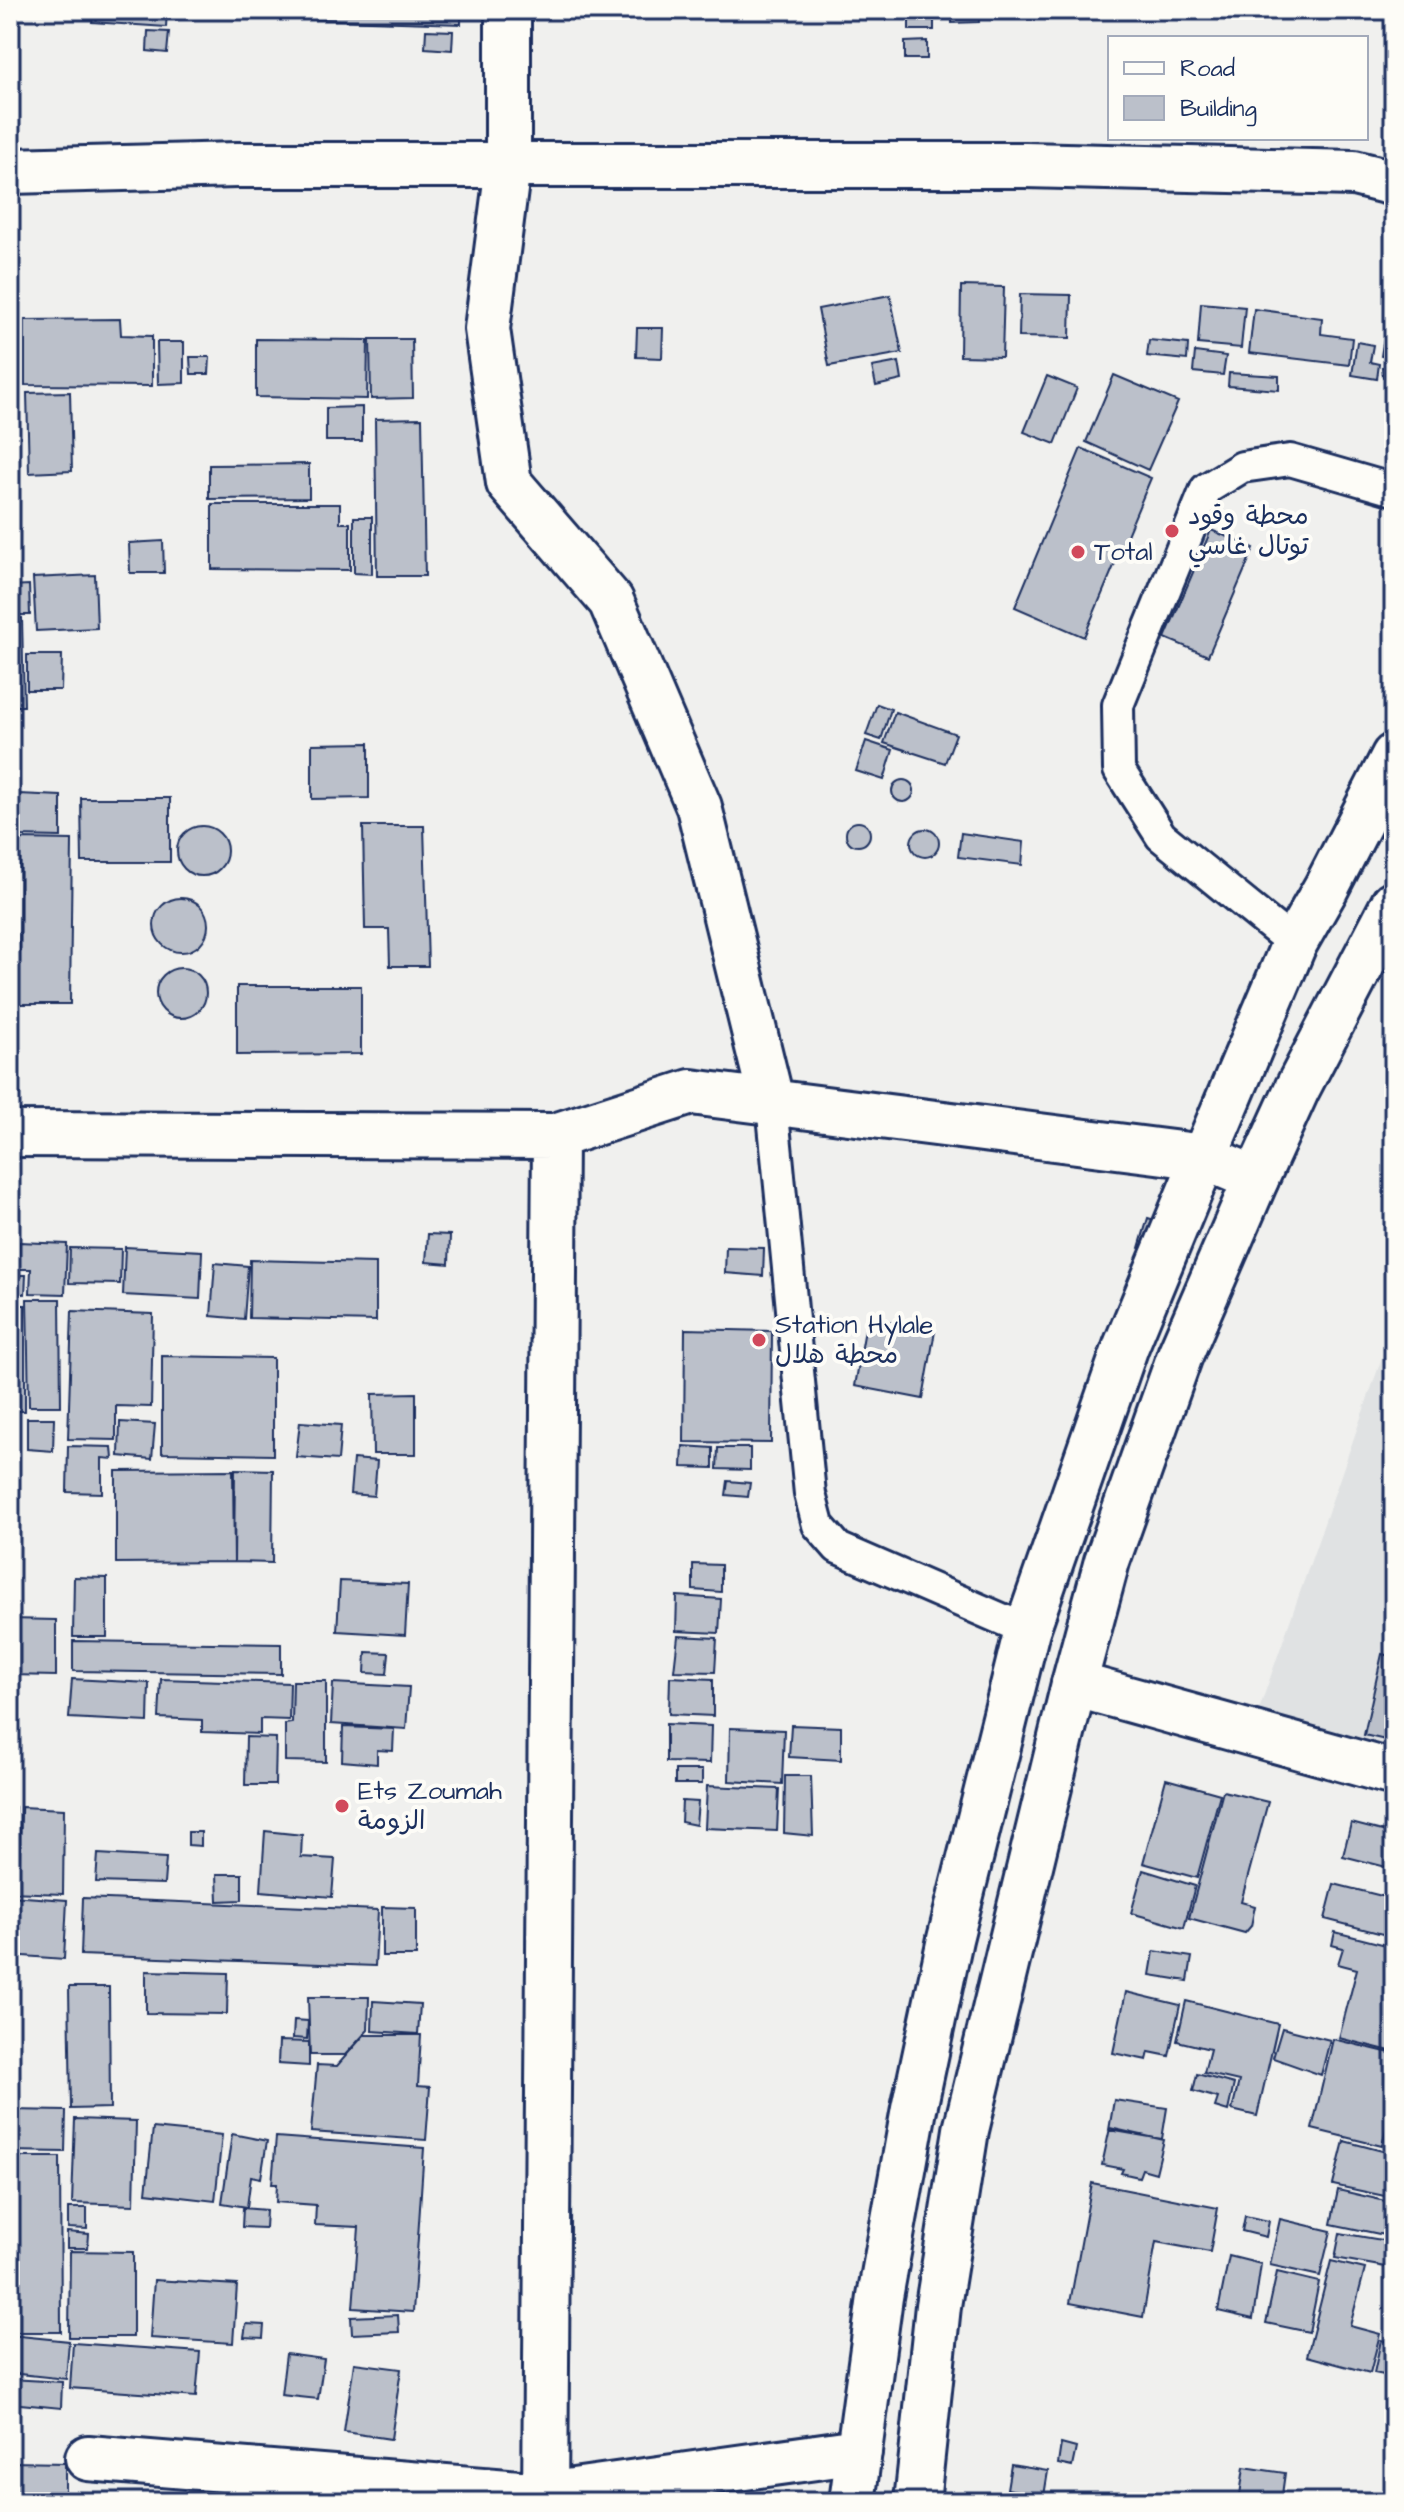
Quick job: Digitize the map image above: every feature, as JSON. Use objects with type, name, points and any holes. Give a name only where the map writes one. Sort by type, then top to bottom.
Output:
[{"type":"street","points":[[508,10],[508,166],[487,329],[509,483],[611,601],[699,807],[772,1104]]},
{"type":"street","points":[[10,171],[237,165],[1025,165],[1354,173],[1394,183]]},
{"type":"street","points":[[852,2502],[880,2297],[914,2109],[950,1939],[1027,1630],[1126,1346],[1204,1157],[1294,944],[1394,756]]},
{"type":"street","points":[[917,2502],[938,2306],[966,2130],[1074,1684],[1107,1561],[1180,1355],[1256,1179],[1297,1089],[1394,903]]},
{"type":"street","points":[[10,1134],[555,1136],[691,1092],[1204,1157],[1256,1179]]},
{"type":"street","points":[[545,2498],[555,1136]]},
{"type":"street","points":[[1074,1684],[1394,1773]]},
{"type":"street","points":[[88,2458],[545,2498],[859,2451]]},
{"type":"lane","points":[[1294,944],[1161,836],[1119,770],[1118,705],[1206,489],[1242,467],[1290,460],[1394,490]]},
{"type":"lane","points":[[772,1104],[810,1494],[818,1525],[838,1548],[1027,1630]]},
{"type":"shaded area","points":[[1394,1323],[1394,1763],[1253,1727]]},
{"type":"building","points":[[93,10],[167,10],[166,27],[92,22]]},
{"type":"building","points":[[310,10],[461,10],[461,24],[310,19]]},
{"type":"building","points":[[952,10],[978,10],[979,22],[952,23]]},
{"type":"building","points":[[909,16],[934,16],[934,30],[909,30]]},
{"type":"building","points":[[426,30],[453,31],[452,50],[425,48]]},
{"type":"building","points":[[148,31],[169,32],[167,53],[147,51]]},
{"type":"building","points":[[927,41],[927,59],[905,59],[905,42]]},
{"type":"building","points":[[961,286],[1004,287],[1002,357],[960,356]]},
{"type":"building","points":[[1020,294],[1071,295],[1070,338],[1019,337]]},
{"type":"building","points":[[890,295],[902,353],[829,366],[818,309]]},
{"type":"building","points":[[10,298],[15,298],[17,335],[10,335]]},
{"type":"building","points":[[1201,303],[1245,307],[1241,348],[1198,344]]},
{"type":"building","points":[[1254,309],[1322,318],[1321,334],[1352,338],[1349,365],[1249,353]]},
{"type":"building","points":[[120,319],[121,335],[152,336],[152,386],[25,385],[25,320]]},
{"type":"building","points":[[637,328],[663,328],[662,358],[636,357]]},
{"type":"building","points":[[1384,338],[1394,340],[1394,358],[1381,356]]},
{"type":"building","points":[[256,339],[368,340],[367,399],[256,397]]},
{"type":"building","points":[[370,339],[412,339],[413,398],[371,399]]},
{"type":"building","points":[[1149,340],[1188,344],[1187,360],[1147,356]]},
{"type":"building","points":[[157,342],[184,342],[184,383],[158,384]]},
{"type":"building","points":[[1357,342],[1373,345],[1370,362],[1379,364],[1377,379],[1352,375]]},
{"type":"building","points":[[1195,352],[1226,356],[1223,375],[1193,372]]},
{"type":"building","points":[[190,357],[210,357],[209,374],[191,374]]},
{"type":"building","points":[[899,362],[902,380],[876,386],[872,367]]},
{"type":"building","points":[[1382,367],[1394,367],[1394,376],[1383,377]]},
{"type":"building","points":[[1229,373],[1279,376],[1279,390],[1228,386]]},
{"type":"building","points":[[1114,375],[1178,402],[1148,470],[1086,442]]},
{"type":"building","points":[[1047,376],[1077,388],[1055,444],[1024,432]]},
{"type":"building","points":[[70,392],[72,471],[29,473],[27,393]]},
{"type":"building","points":[[362,407],[362,441],[326,441],[326,408]]},
{"type":"building","points":[[422,418],[425,576],[377,576],[375,419]]},
{"type":"building","points":[[1081,448],[1151,478],[1084,637],[1015,607]]},
{"type":"building","points":[[10,461],[13,461],[15,511],[10,511]]},
{"type":"building","points":[[309,464],[309,498],[209,499],[209,465]]},
{"type":"building","points":[[212,504],[340,504],[340,523],[350,523],[350,570],[212,569]]},
{"type":"building","points":[[354,517],[372,517],[372,574],[354,573]]},
{"type":"building","points":[[1211,530],[1254,548],[1208,656],[1165,638]]},
{"type":"building","points":[[163,541],[164,573],[130,573],[129,543]]},
{"type":"building","points":[[95,575],[97,628],[36,631],[33,578]]},
{"type":"building","points":[[29,585],[30,615],[10,615],[10,586]]},
{"type":"building","points":[[10,618],[22,618],[24,706],[10,706]]},
{"type":"building","points":[[27,655],[62,655],[61,690],[27,690]]},
{"type":"building","points":[[877,704],[891,709],[881,740],[866,735]]},
{"type":"building","points":[[895,712],[956,734],[945,763],[884,743]]},
{"type":"building","points":[[866,741],[893,750],[884,780],[856,771]]},
{"type":"building","points":[[369,743],[369,798],[312,799],[312,744]]},
{"type":"building","points":[[903,780],[911,783],[914,791],[911,799],[903,802],[895,799],[892,791],[895,783]]},
{"type":"building","points":[[19,794],[61,796],[61,837],[18,836]]},
{"type":"building","points":[[81,798],[170,798],[170,862],[82,862]]},
{"type":"building","points":[[858,822],[867,825],[870,834],[867,843],[858,846],[849,843],[846,834],[849,825]]},
{"type":"building","points":[[202,826],[220,833],[227,851],[220,869],[202,876],[184,869],[177,851],[184,833]]},
{"type":"building","points":[[363,826],[424,826],[428,966],[390,966],[389,929],[365,929]]},
{"type":"building","points":[[925,829],[935,833],[939,843],[935,853],[925,857],[915,853],[911,843],[915,833]]},
{"type":"building","points":[[961,833],[1024,842],[1022,865],[958,857]]},
{"type":"building","points":[[20,839],[72,840],[70,1004],[19,1004]]},
{"type":"building","points":[[181,898],[200,906],[208,925],[200,944],[181,952],[162,944],[154,925],[162,906]]},
{"type":"building","points":[[181,968],[199,975],[206,993],[199,1011],[181,1018],[163,1011],[156,993],[163,975]]},
{"type":"building","points":[[237,986],[361,986],[361,1054],[237,1055]]},
{"type":"building","points":[[10,1019],[18,1020],[16,1056],[10,1056]]},
{"type":"building","points":[[1148,1218],[1161,1222],[1152,1253],[1139,1248]]},
{"type":"building","points":[[428,1234],[450,1235],[449,1264],[426,1262]]},
{"type":"building","points":[[19,1242],[67,1244],[65,1294],[30,1293],[31,1269],[18,1269]]},
{"type":"building","points":[[10,1247],[17,1247],[16,1275],[26,1275],[25,1294],[10,1293]]},
{"type":"building","points":[[125,1247],[202,1251],[200,1299],[123,1295]]},
{"type":"building","points":[[726,1247],[764,1248],[763,1276],[725,1273]]},
{"type":"building","points":[[70,1248],[121,1249],[120,1284],[69,1283]]},
{"type":"building","points":[[250,1260],[376,1263],[376,1321],[249,1318]]},
{"type":"building","points":[[215,1263],[248,1266],[244,1319],[211,1316]]},
{"type":"building","points":[[27,1299],[60,1299],[61,1406],[29,1406]]},
{"type":"building","points":[[10,1305],[25,1305],[25,1411],[10,1411]]},
{"type":"building","points":[[72,1311],[153,1314],[151,1407],[116,1406],[116,1440],[68,1439]]},
{"type":"building","points":[[867,1318],[935,1331],[923,1399],[855,1386]]},
{"type":"building","points":[[685,1329],[772,1331],[771,1443],[684,1442]]},
{"type":"building","points":[[162,1356],[273,1358],[273,1455],[162,1453]]},
{"type":"building","points":[[416,1393],[416,1454],[373,1454],[372,1394]]},
{"type":"building","points":[[27,1418],[54,1418],[53,1451],[27,1449]]},
{"type":"building","points":[[120,1422],[155,1424],[152,1459],[119,1456]]},
{"type":"building","points":[[300,1422],[341,1425],[338,1460],[296,1457]]},
{"type":"building","points":[[68,1446],[112,1447],[113,1459],[102,1458],[102,1493],[67,1492]]},
{"type":"building","points":[[683,1446],[713,1448],[713,1468],[682,1467]]},
{"type":"building","points":[[718,1448],[750,1448],[750,1470],[717,1469]]},
{"type":"building","points":[[353,1459],[377,1461],[374,1496],[350,1494]]},
{"type":"building","points":[[235,1469],[273,1470],[272,1563],[234,1562]]},
{"type":"building","points":[[233,1470],[234,1562],[116,1563],[116,1471]]},
{"type":"building","points":[[728,1481],[750,1483],[748,1497],[726,1495]]},
{"type":"building","points":[[693,1564],[721,1565],[721,1592],[693,1590]]},
{"type":"building","points":[[74,1577],[107,1578],[107,1637],[73,1637]]},
{"type":"building","points":[[340,1581],[408,1584],[405,1635],[337,1631]]},
{"type":"building","points":[[677,1596],[721,1599],[719,1633],[676,1631]]},
{"type":"building","points":[[10,1619],[56,1620],[56,1676],[10,1675]]},
{"type":"building","points":[[678,1636],[717,1638],[715,1672],[674,1671]]},
{"type":"building","points":[[73,1641],[281,1644],[281,1674],[73,1671]]},
{"type":"building","points":[[366,1652],[389,1653],[387,1674],[365,1673]]},
{"type":"building","points":[[1382,1654],[1394,1657],[1394,1742],[1364,1735]]},
{"type":"building","points":[[670,1677],[713,1679],[713,1716],[669,1714]]},
{"type":"building","points":[[72,1679],[149,1683],[148,1722],[69,1718]]},
{"type":"building","points":[[161,1679],[290,1683],[289,1720],[260,1719],[260,1734],[202,1732],[202,1720],[159,1718]]},
{"type":"building","points":[[293,1681],[326,1681],[326,1762],[285,1761],[285,1724],[292,1723]]},
{"type":"building","points":[[333,1683],[409,1687],[406,1729],[331,1724]]},
{"type":"building","points":[[666,1724],[711,1726],[710,1763],[666,1762]]},
{"type":"building","points":[[791,1725],[841,1727],[841,1760],[789,1757]]},
{"type":"building","points":[[343,1727],[394,1729],[393,1751],[377,1750],[377,1764],[342,1761]]},
{"type":"building","points":[[730,1728],[784,1730],[782,1784],[729,1781]]},
{"type":"building","points":[[246,1737],[276,1738],[275,1785],[245,1785]]},
{"type":"building","points":[[675,1770],[702,1770],[702,1784],[675,1784]]},
{"type":"building","points":[[785,1776],[811,1776],[813,1836],[784,1833]]},
{"type":"building","points":[[1166,1779],[1220,1794],[1197,1878],[1143,1863]]},
{"type":"building","points":[[707,1786],[779,1789],[777,1831],[705,1828]]},
{"type":"building","points":[[1223,1791],[1268,1802],[1241,1902],[1255,1906],[1251,1926],[1245,1933],[1189,1918]]},
{"type":"building","points":[[682,1801],[698,1802],[696,1825],[681,1822]]},
{"type":"building","points":[[10,1807],[15,1807],[12,1857],[10,1856]]},
{"type":"building","points":[[21,1807],[64,1809],[63,1894],[10,1892],[10,1862],[19,1862]]},
{"type":"building","points":[[1351,1823],[1394,1834],[1394,1869],[1343,1856]]},
{"type":"building","points":[[265,1831],[302,1835],[301,1857],[335,1859],[332,1897],[261,1891]]},
{"type":"building","points":[[188,1832],[201,1832],[201,1846],[188,1845]]},
{"type":"building","points":[[98,1854],[166,1858],[164,1884],[96,1882]]},
{"type":"building","points":[[1143,1870],[1195,1886],[1184,1928],[1131,1913]]},
{"type":"building","points":[[217,1874],[242,1874],[242,1900],[218,1901]]},
{"type":"building","points":[[1334,1884],[1394,1899],[1394,1937],[1325,1919]]},
{"type":"building","points":[[10,1896],[67,1900],[64,1959],[10,1955]]},
{"type":"building","points":[[83,1898],[378,1910],[375,1966],[81,1955]]},
{"type":"building","points":[[382,1907],[416,1908],[416,1956],[382,1956]]},
{"type":"building","points":[[1335,1932],[1394,1947],[1394,2052],[1339,2038],[1357,1969],[1338,1964],[1343,1948],[1332,1945]]},
{"type":"building","points":[[1154,1951],[1192,1957],[1188,1981],[1150,1975]]},
{"type":"building","points":[[146,1971],[228,1973],[227,2014],[146,2013]]},
{"type":"building","points":[[69,1987],[109,1987],[110,2108],[71,2109]]},
{"type":"building","points":[[1126,1992],[1180,2005],[1169,2056],[1149,2052],[1147,2060],[1113,2053]]},
{"type":"building","points":[[308,1997],[369,1997],[368,2030],[345,2055],[310,2055]]},
{"type":"building","points":[[373,2001],[420,2004],[418,2034],[372,2031]]},
{"type":"building","points":[[1186,2001],[1278,2024],[1257,2116],[1232,2110],[1239,2081],[1204,2073],[1210,2049],[1177,2041]]},
{"type":"building","points":[[294,2020],[308,2021],[307,2039],[293,2038]]},
{"type":"building","points":[[1282,2028],[1330,2040],[1321,2075],[1273,2058]]},
{"type":"building","points":[[364,2035],[421,2035],[418,2086],[430,2087],[426,2140],[311,2132],[317,2065],[337,2066]]},
{"type":"building","points":[[1333,2039],[1394,2054],[1394,2094],[1382,2146],[1312,2129]]},
{"type":"building","points":[[279,2041],[309,2042],[309,2066],[278,2064]]},
{"type":"building","points":[[1197,2074],[1234,2084],[1228,2111],[1215,2107],[1218,2098],[1193,2091]]},
{"type":"building","points":[[1114,2100],[1167,2108],[1162,2139],[1109,2130]]},
{"type":"building","points":[[10,2110],[66,2111],[65,2152],[10,2151]]},
{"type":"building","points":[[75,2119],[136,2121],[134,2205],[72,2203]]},
{"type":"building","points":[[153,2128],[222,2135],[215,2201],[146,2193]]},
{"type":"building","points":[[1110,2128],[1164,2140],[1156,2173],[1142,2169],[1139,2177],[1121,2173],[1123,2169],[1102,2165]]},
{"type":"building","points":[[232,2134],[267,2141],[261,2178],[251,2176],[247,2207],[222,2203]]},
{"type":"building","points":[[276,2137],[424,2148],[413,2312],[353,2308],[359,2227],[315,2225],[316,2205],[276,2202],[277,2184],[272,2184]]},
{"type":"building","points":[[1344,2141],[1394,2154],[1394,2198],[1333,2185]]},
{"type":"building","points":[[11,2157],[60,2157],[61,2332],[10,2332]]},
{"type":"building","points":[[1092,2183],[1218,2208],[1210,2252],[1156,2242],[1143,2317],[1070,2303]]},
{"type":"building","points":[[1338,2190],[1394,2203],[1394,2237],[1331,2224]]},
{"type":"building","points":[[68,2208],[87,2208],[87,2229],[68,2228]]},
{"type":"building","points":[[243,2208],[266,2210],[265,2228],[242,2227]]},
{"type":"building","points":[[1245,2216],[1269,2221],[1266,2237],[1242,2231]]},
{"type":"building","points":[[1280,2219],[1331,2231],[1320,2276],[1270,2265]]},
{"type":"building","points":[[67,2232],[89,2234],[88,2248],[67,2248]]},
{"type":"building","points":[[1340,2233],[1394,2242],[1391,2268],[1335,2258]]},
{"type":"building","points":[[70,2251],[133,2252],[133,2337],[69,2337]]},
{"type":"building","points":[[1229,2256],[1261,2264],[1253,2319],[1218,2311]]},
{"type":"building","points":[[1331,2261],[1365,2269],[1350,2326],[1380,2334],[1370,2373],[1307,2356]]},
{"type":"building","points":[[1277,2272],[1319,2282],[1309,2332],[1266,2323]]},
{"type":"building","points":[[154,2280],[237,2285],[233,2343],[150,2338]]},
{"type":"building","points":[[398,2315],[399,2332],[352,2334],[351,2317]]},
{"type":"building","points":[[246,2324],[264,2325],[263,2338],[244,2337]]},
{"type":"building","points":[[10,2335],[69,2341],[66,2379],[10,2373]]},
{"type":"building","points":[[1381,2340],[1394,2343],[1394,2377],[1374,2373]]},
{"type":"building","points":[[73,2343],[200,2352],[196,2397],[70,2388]]},
{"type":"building","points":[[286,2354],[324,2359],[318,2399],[281,2395]]},
{"type":"building","points":[[354,2363],[401,2369],[391,2439],[344,2432]]},
{"type":"building","points":[[10,2379],[62,2382],[61,2408],[10,2403]]},
{"type":"building","points":[[1061,2444],[1076,2448],[1072,2467],[1058,2464]]},
{"type":"building","points":[[10,2462],[65,2463],[65,2502],[10,2502]]},
{"type":"building","points":[[1011,2465],[1048,2471],[1044,2496],[1007,2489]]},
{"type":"building","points":[[1244,2467],[1285,2473],[1281,2502],[1239,2502]]},
{"type":"place","name":"محطة وقود توتال غاسي","points":[[1172,531]]},
{"type":"place","name":"Total","points":[[1078,552]]},
{"type":"place","name":"Station Hylale محطة هلال","points":[[759,1340]]},
{"type":"place","name":"Ets Zoumah الزومة","points":[[342,1806]]}]
